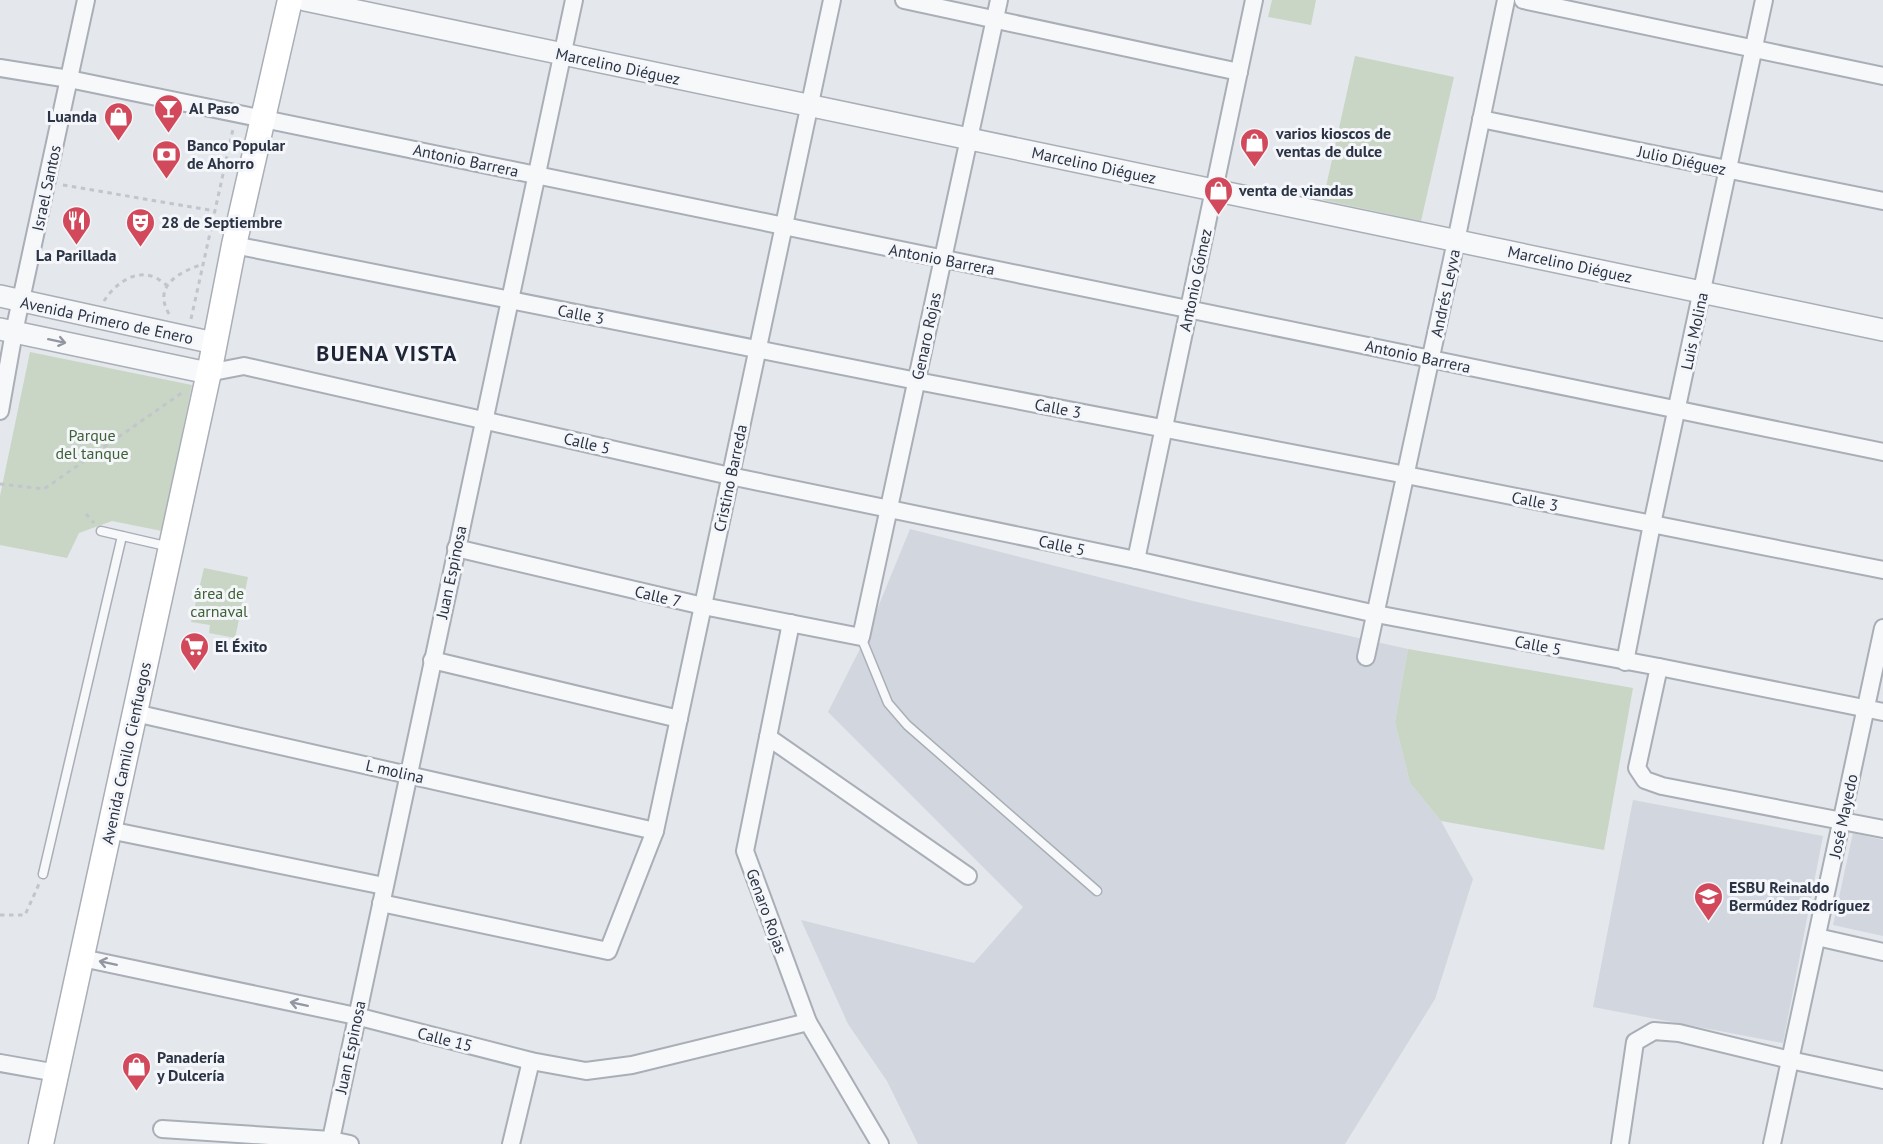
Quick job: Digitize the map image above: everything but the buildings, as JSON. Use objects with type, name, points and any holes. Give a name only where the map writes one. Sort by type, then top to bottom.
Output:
[{"type":"main road","name":"Avenida Camilo Cienfuegos","points":[[41,1144],[234,245],[290,0]]},
{"type":"street","name":"Israel Santos","points":[[0,411],[7,331],[21,300],[86,0]]},
{"type":"street","name":"Marcelino Diéguez","points":[[305,0],[1883,330]]},
{"type":"street","name":"Juan Espinosa","points":[[331,1142],[483,419],[574,0]]},
{"type":"street","name":"Cristino Barreda","points":[[381,903],[608,951],[655,831],[832,0]]},
{"type":"street","points":[[904,0],[1239,72]]},
{"type":"street","name":"Genaro Rojas","points":[[861,637],[999,0]]},
{"type":"street","name":"Antonio Gómez","points":[[1136,560],[1254,0]]},
{"type":"street","name":"Andrés Leyva","points":[[1366,657],[1506,0]]},
{"type":"street","points":[[1523,0],[1883,76]]},
{"type":"street","name":"Luis Molina","points":[[1625,662],[1652,524],[1764,0]]},
{"type":"street","name":"Antonio Barrera","points":[[0,68],[69,79],[263,118],[1883,452]]},
{"type":"street","name":"Julio Diéguez","points":[[1481,118],[1883,201]]},
{"type":"street","name":"Calle 3","points":[[234,245],[1883,570]]},
{"type":"street","name":"Avenida Primero de Enero","points":[[0,296],[21,300],[211,360]]},
{"type":"street","name":"Avenida Primero de Enero","points":[[7,331],[211,360]]},
{"type":"street","name":"Calle 5","points":[[211,360],[730,476],[1136,560],[1376,614],[1875,710]]},
{"type":"street","name":"Calle 5","points":[[211,360],[244,366]]},
{"type":"street","name":"Calle 7","points":[[456,548],[703,606],[861,637]]},
{"type":"street","name":"Genaro Rojas","points":[[791,623],[745,851],[808,1022],[880,1144]]},
{"type":"street","name":"José Mayedo","points":[[1772,1144],[1842,821],[1875,710],[1883,628]]},
{"type":"street","points":[[432,660],[679,719]]},
{"type":"street","points":[[1659,667],[1637,768],[1645,780],[1662,786],[1883,829]]},
{"type":"street","name":"L molina","points":[[135,713],[655,831]]},
{"type":"street","points":[[768,737],[968,876]]},
{"type":"street","points":[[109,830],[384,886]]},
{"type":"street","points":[[1817,937],[1883,952]]},
{"type":"street","name":"Calle 15","points":[[82,957],[356,1016],[531,1061],[586,1071],[621,1067],[808,1022]]},
{"type":"street","points":[[1620,1144],[1635,1042],[1654,1030],[1679,1033],[1883,1080]]},
{"type":"street","points":[[511,1144],[531,1061]]},
{"type":"street","points":[[0,1063],[57,1073]]},
{"type":"street","points":[[162,1129],[350,1144]]},
{"type":"lane","points":[[101,531],[171,547]]},
{"type":"lane","points":[[43,874],[122,536]]},
{"type":"lane","points":[[861,637],[888,703],[908,725],[1097,891]]},
{"type":"path","points":[[190,324],[237,113]]},
{"type":"path","points":[[47,182],[215,211]]},
{"type":"path","points":[[162,318],[172,319],[166,311],[164,296],[167,285],[176,275],[203,264]]},
{"type":"path","points":[[101,304],[116,286],[129,277],[153,276],[167,285]]},
{"type":"path","points":[[0,484],[44,489],[183,391]]},
{"type":"path","points":[[0,915],[25,915],[43,874]]},
{"type":"shaded area","points":[[910,529],[1193,601],[1408,649],[1395,722],[1410,783],[1441,821],[1473,879],[1435,999],[1345,1144],[918,1144],[887,1081],[848,1024],[801,920],[974,963],[1023,907],[828,712],[865,639]]},
{"type":"shaded area","name":"ESBU Reinaldo Bermúdez Rodríguez","points":[[1633,800],[1823,836],[1783,1043],[1593,1007]]},
{"type":"shaded area","points":[[1853,833],[1883,840],[1883,936],[1833,925]]},
{"type":"green space","points":[[1272,0],[1316,0],[1311,25],[1268,17]]},
{"type":"green space","points":[[1355,56],[1454,77],[1421,221],[1323,200]]},
{"type":"green space","name":"Parque del tanque","points":[[30,352],[192,385],[162,531],[112,521],[79,533],[67,558],[0,545],[0,496]]},
{"type":"green space","name":"área de carnaval","points":[[204,568],[248,577],[235,638],[209,633],[210,625],[191,622]]},
{"type":"green space","points":[[1408,649],[1633,688],[1604,850],[1441,821],[1410,783],[1395,722]]},
{"type":"place","name":"Al Paso","points":[[168,134]]},
{"type":"place","name":"Luanda","points":[[118,142]]},
{"type":"place","name":"varios kioscos de ventas de dulce","points":[[1255,168]]},
{"type":"place","name":"Banco Popular de Ahorro","points":[[166,180]]},
{"type":"place","name":"venta de viandas","points":[[1218,216]]},
{"type":"place","name":"La Parillada","points":[[76,246]]},
{"type":"place","name":"28 de Septiembre","points":[[140,248]]},
{"type":"place","name":"El Éxito","points":[[194,672]]},
{"type":"place","name":"ESBU Reinaldo Bermúdez Rodríguez","points":[[1708,922]]},
{"type":"place","name":"Panadería y Dulcería","points":[[136,1092]]},
{"type":"district","name":"BUENA VISTA","points":[[387,353]]}]
